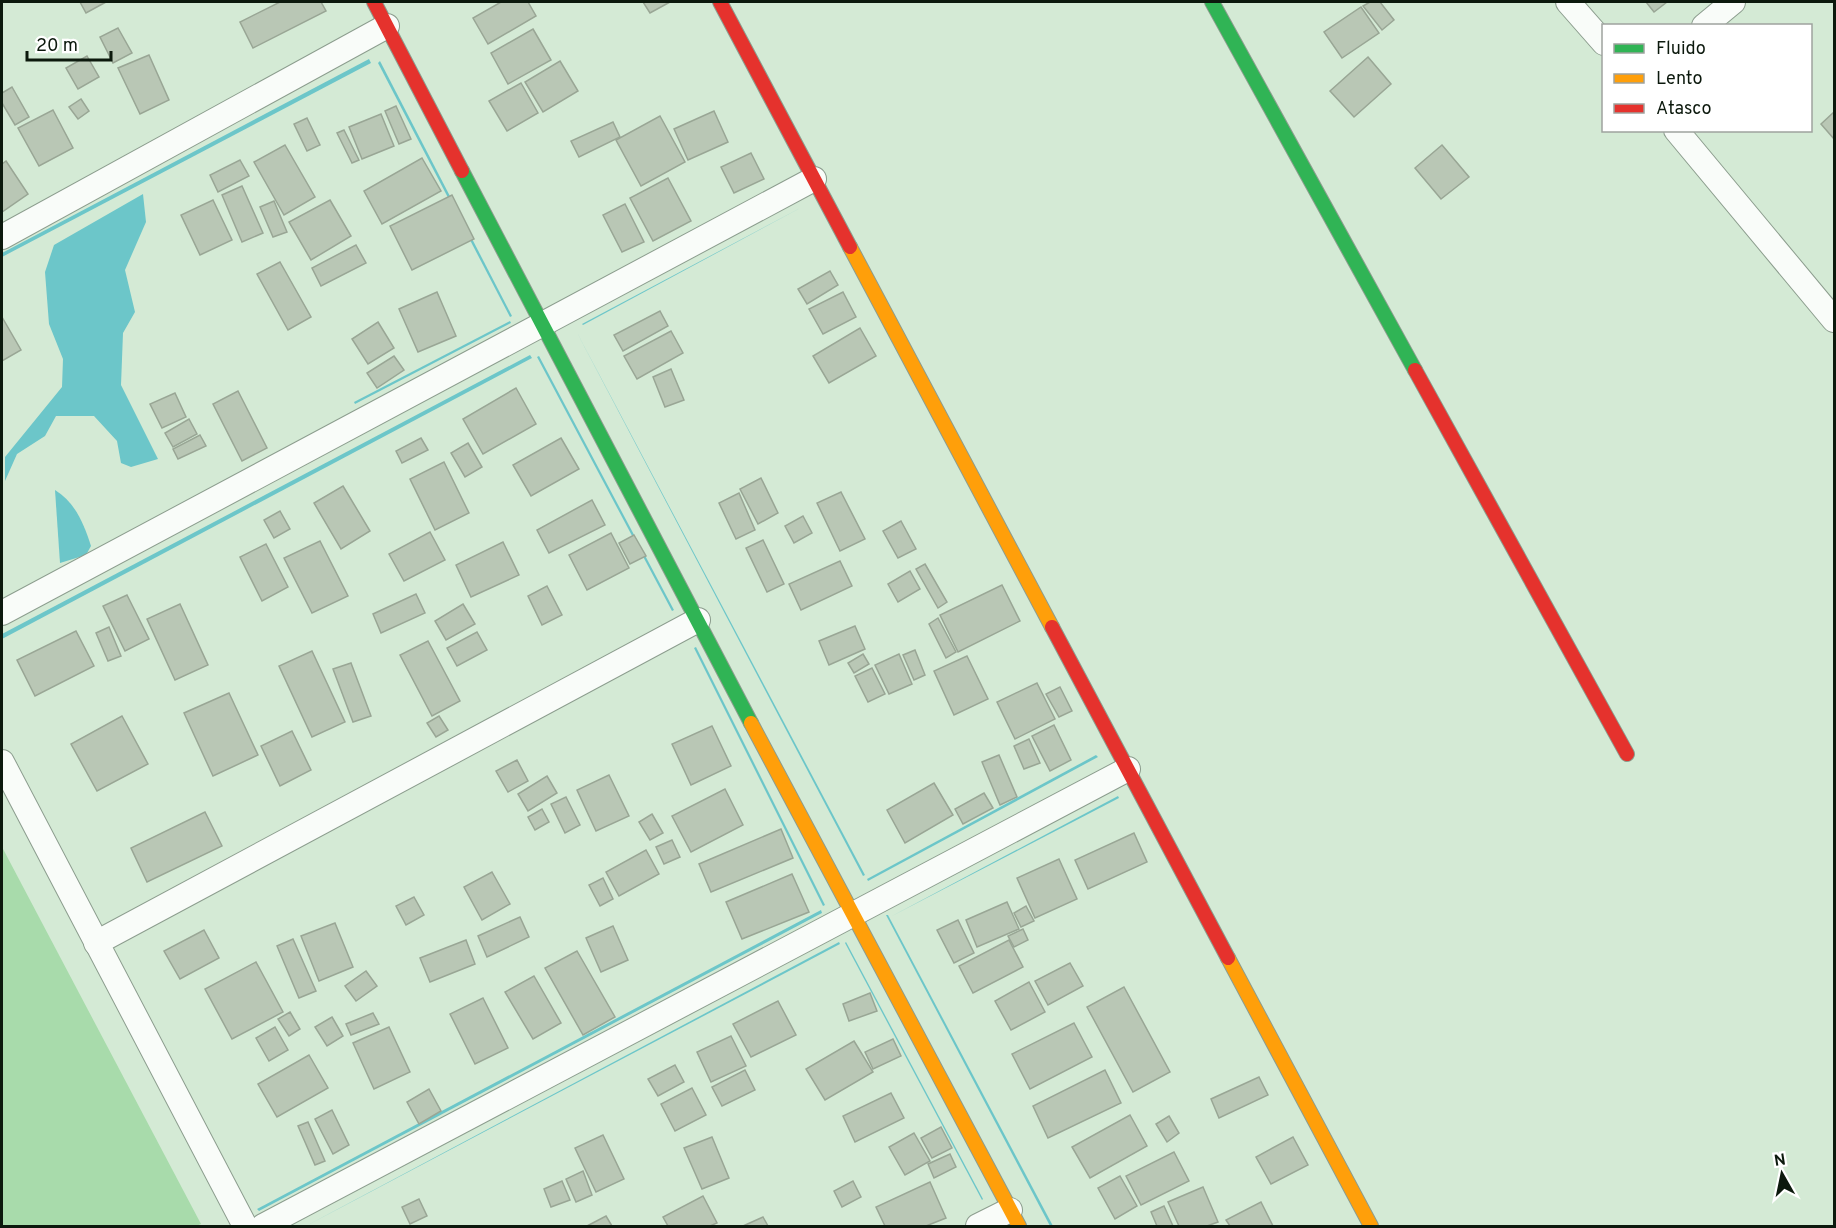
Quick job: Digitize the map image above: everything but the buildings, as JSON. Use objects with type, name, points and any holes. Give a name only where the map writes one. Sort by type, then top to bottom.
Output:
[{"type":"street","points":[[374,2],[852,915],[1014,1218],[978,1227]]},
{"type":"street","points":[[720,2],[1371,1227]]},
{"type":"street","points":[[1212,2],[1627,754]]},
{"type":"street","points":[[1568,2],[1602,42]]},
{"type":"street","points":[[1706,24],[1733,2]]},
{"type":"street","points":[[2,237],[387,26]]},
{"type":"street","points":[[1678,132],[1834,320]]},
{"type":"street","points":[[2,613],[814,179]]},
{"type":"street","points":[[96,943],[698,620]]},
{"type":"street","points":[[2,762],[245,1227]]},
{"type":"street","points":[[263,1227],[1128,769]]},
{"type":"green space","points":[[2,847],[201,1224],[196,1226],[2,1226]]},
{"type":"water","points":[[369,59],[371,63],[2,257],[2,253]]},
{"type":"water","points":[[380,61],[512,316],[510,317],[378,63]]},
{"type":"water","points":[[143,194],[146,222],[125,270],[135,312],[123,333],[121,385],[158,459],[131,467],[121,463],[117,441],[94,416],[56,416],[45,436],[17,454],[5,481],[5,457],[62,387],[63,359],[49,324],[45,272],[54,245]]},
{"type":"water","points":[[804,206],[583,325],[582,324]]},
{"type":"water","points":[[510,321],[511,323],[355,404],[354,402]]},
{"type":"water","points":[[574,327],[865,875],[863,876]]},
{"type":"water","points":[[530,355],[532,358],[2,639],[2,634]]},
{"type":"water","points":[[539,356],[674,610],[672,611],[537,357]]},
{"type":"water","points":[[55,490],[78,514],[91,546],[86,555],[60,563]]},
{"type":"water","points":[[696,647],[825,905],[823,906],[694,648]]},
{"type":"water","points":[[1096,755],[1098,757],[868,881],[867,879]]},
{"type":"water","points":[[1118,796],[1119,798],[892,916]]},
{"type":"water","points":[[821,910],[822,913],[259,1211],[257,1209]]},
{"type":"water","points":[[886,915],[888,915],[1053,1226],[1050,1226]]},
{"type":"water","points":[[839,942],[840,944],[306,1226]]},
{"type":"water","points":[[845,943],[983,1199],[982,1200]]},
{"type":"traffic: fast","points":[[1212,2],[1415,370]]},
{"type":"traffic: fast","points":[[462,171],[751,723]]},
{"type":"traffic: slow","points":[[850,247],[1052,627]]},
{"type":"traffic: slow","points":[[751,723],[1019,1226]]},
{"type":"traffic: slow","points":[[1228,958],[1371,1226]]},
{"type":"traffic: jam","points":[[374,2],[462,171]]},
{"type":"traffic: jam","points":[[720,2],[850,247]]},
{"type":"traffic: jam","points":[[1415,370],[1627,754]]},
{"type":"traffic: jam","points":[[1052,627],[1228,958]]}]
